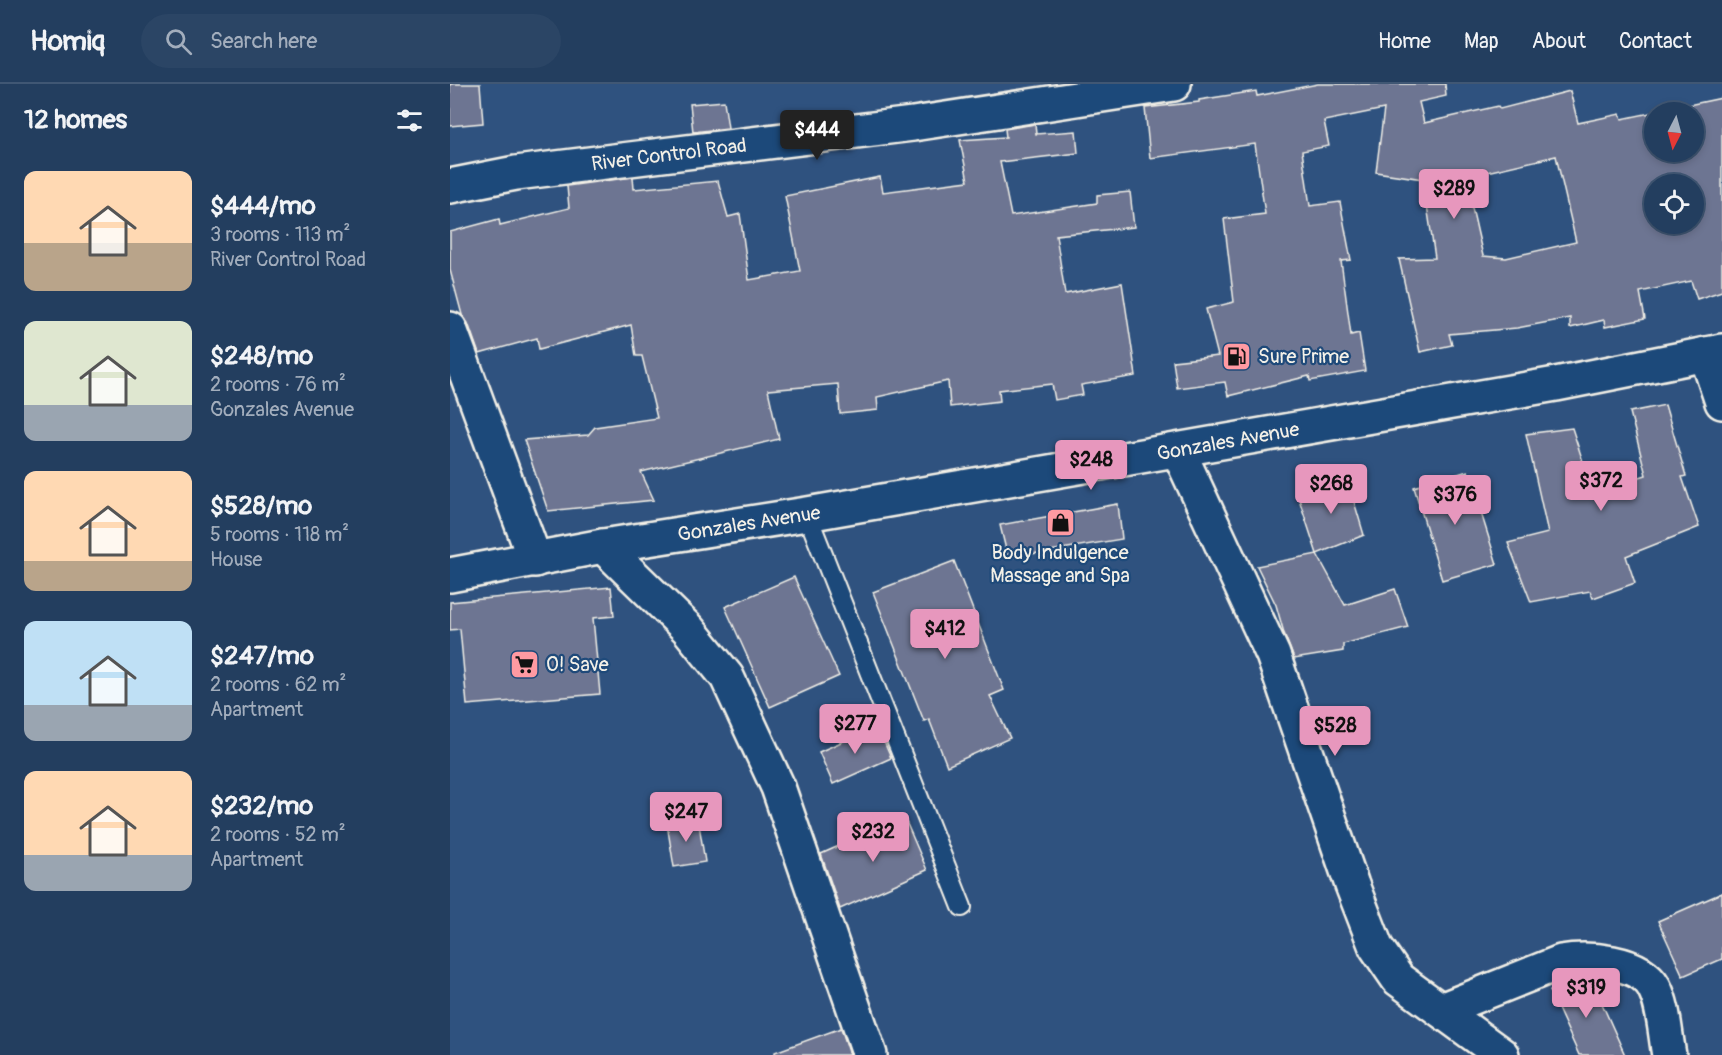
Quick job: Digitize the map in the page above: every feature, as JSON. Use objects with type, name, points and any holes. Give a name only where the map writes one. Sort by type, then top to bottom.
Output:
[{"type":"street","name":"River Control Road","points":[[450,186],[516,173],[913,124],[1174,84]]},
{"type":"street","points":[[450,329],[535,560]]},
{"type":"street","points":[[1714,352],[1722,402]]},
{"type":"street","name":"Gonzales Avenue","points":[[450,575],[603,546],[807,514],[1556,384],[1714,352]]},
{"type":"street","points":[[1178,450],[1273,656],[1352,885],[1376,947],[1398,979],[1502,1055]]},
{"type":"street","points":[[603,546],[687,629],[727,677],[778,787],[870,1055]]},
{"type":"street","points":[[1441,1010],[1561,962],[1580,958],[1600,961],[1645,975],[1654,988],[1669,1055]]},
{"type":"lane","points":[[807,514],[962,907]]},
{"type":"building","points":[[450,84],[480,84],[483,123],[450,126]]},
{"type":"building","points":[[1318,84],[1445,84],[1446,96],[1419,102],[1424,123],[1498,106],[1500,109],[1570,91],[1578,123],[1620,114],[1622,119],[1644,114],[1644,162],[1704,162],[1703,102],[1722,98],[1722,291],[1697,299],[1691,281],[1640,292],[1645,319],[1605,327],[1604,320],[1570,328],[1570,318],[1517,328],[1449,334],[1452,345],[1420,352],[1399,259],[1435,258],[1423,179],[1376,172],[1384,109],[1324,121],[1329,146],[1302,151],[1310,206],[1340,202],[1351,260],[1341,261],[1351,335],[1359,333],[1365,371],[1310,381],[1309,376],[1228,396],[1225,382],[1177,388],[1173,361],[1218,356],[1206,309],[1234,302],[1224,219],[1265,214],[1255,144],[1150,158],[1145,108],[1199,102],[1199,100],[1256,91],[1257,96]],"holes":[[[1556,156],[1576,242],[1506,258],[1483,256],[1465,177]]]},
{"type":"building","points":[[724,101],[728,128],[693,132],[690,104]]},
{"type":"building","points":[[1035,124],[1036,134],[1076,131],[1078,153],[1000,162],[1011,216],[1097,203],[1097,195],[1130,192],[1134,227],[1056,235],[1065,294],[1122,283],[1136,376],[1081,385],[1083,395],[1055,400],[1052,384],[999,390],[1000,401],[950,407],[948,381],[877,397],[878,410],[840,414],[838,384],[768,390],[779,439],[641,472],[654,500],[548,511],[524,440],[588,435],[595,427],[657,418],[642,356],[636,356],[631,325],[539,349],[537,338],[479,354],[468,323],[462,315],[450,270],[450,232],[499,219],[500,225],[569,208],[567,186],[633,177],[634,189],[718,181],[728,217],[740,214],[749,280],[800,271],[785,196],[880,177],[883,192],[968,181],[960,140],[1006,137],[1005,129]]},
{"type":"building","points":[[1665,405],[1686,476],[1682,477],[1699,527],[1626,556],[1635,583],[1593,598],[1590,591],[1531,602],[1508,543],[1548,533],[1526,434],[1572,428],[1593,492],[1646,475],[1630,412]]},
{"type":"building","points":[[1468,471],[1497,564],[1442,580],[1414,487]]},
{"type":"building","points":[[1347,478],[1364,535],[1317,554],[1297,493]]},
{"type":"building","points":[[1118,504],[1122,539],[1008,558],[1000,525]]},
{"type":"building","points":[[1317,554],[1345,605],[1395,589],[1408,627],[1343,644],[1343,651],[1294,659],[1276,605],[1257,566]]},
{"type":"building","points":[[954,561],[1004,690],[990,696],[1010,738],[947,766],[929,719],[924,721],[873,592]]},
{"type":"building","points":[[794,577],[839,676],[770,707],[725,607]]},
{"type":"building","points":[[611,587],[614,616],[593,618],[600,694],[467,705],[460,629],[450,630],[450,602]]},
{"type":"building","points":[[877,726],[891,758],[833,784],[819,752]]},
{"type":"building","points":[[904,817],[927,870],[840,909],[821,854]]},
{"type":"building","points":[[698,818],[705,862],[674,867],[667,824]]},
{"type":"building","points":[[1722,893],[1722,959],[1683,976],[1658,921]]},
{"type":"building","points":[[1576,979],[1591,979],[1625,1055],[1579,1055],[1550,991]]},
{"type":"building","points":[[841,1028],[850,1055],[775,1055],[775,1052]]},
{"type":"place","name":"Sure Prime","points":[[1237,356]]},
{"type":"place","name":"Body Indulgence Massage and Spa","points":[[1060,522]]},
{"type":"place","name":"O! Save","points":[[525,664]]}]
